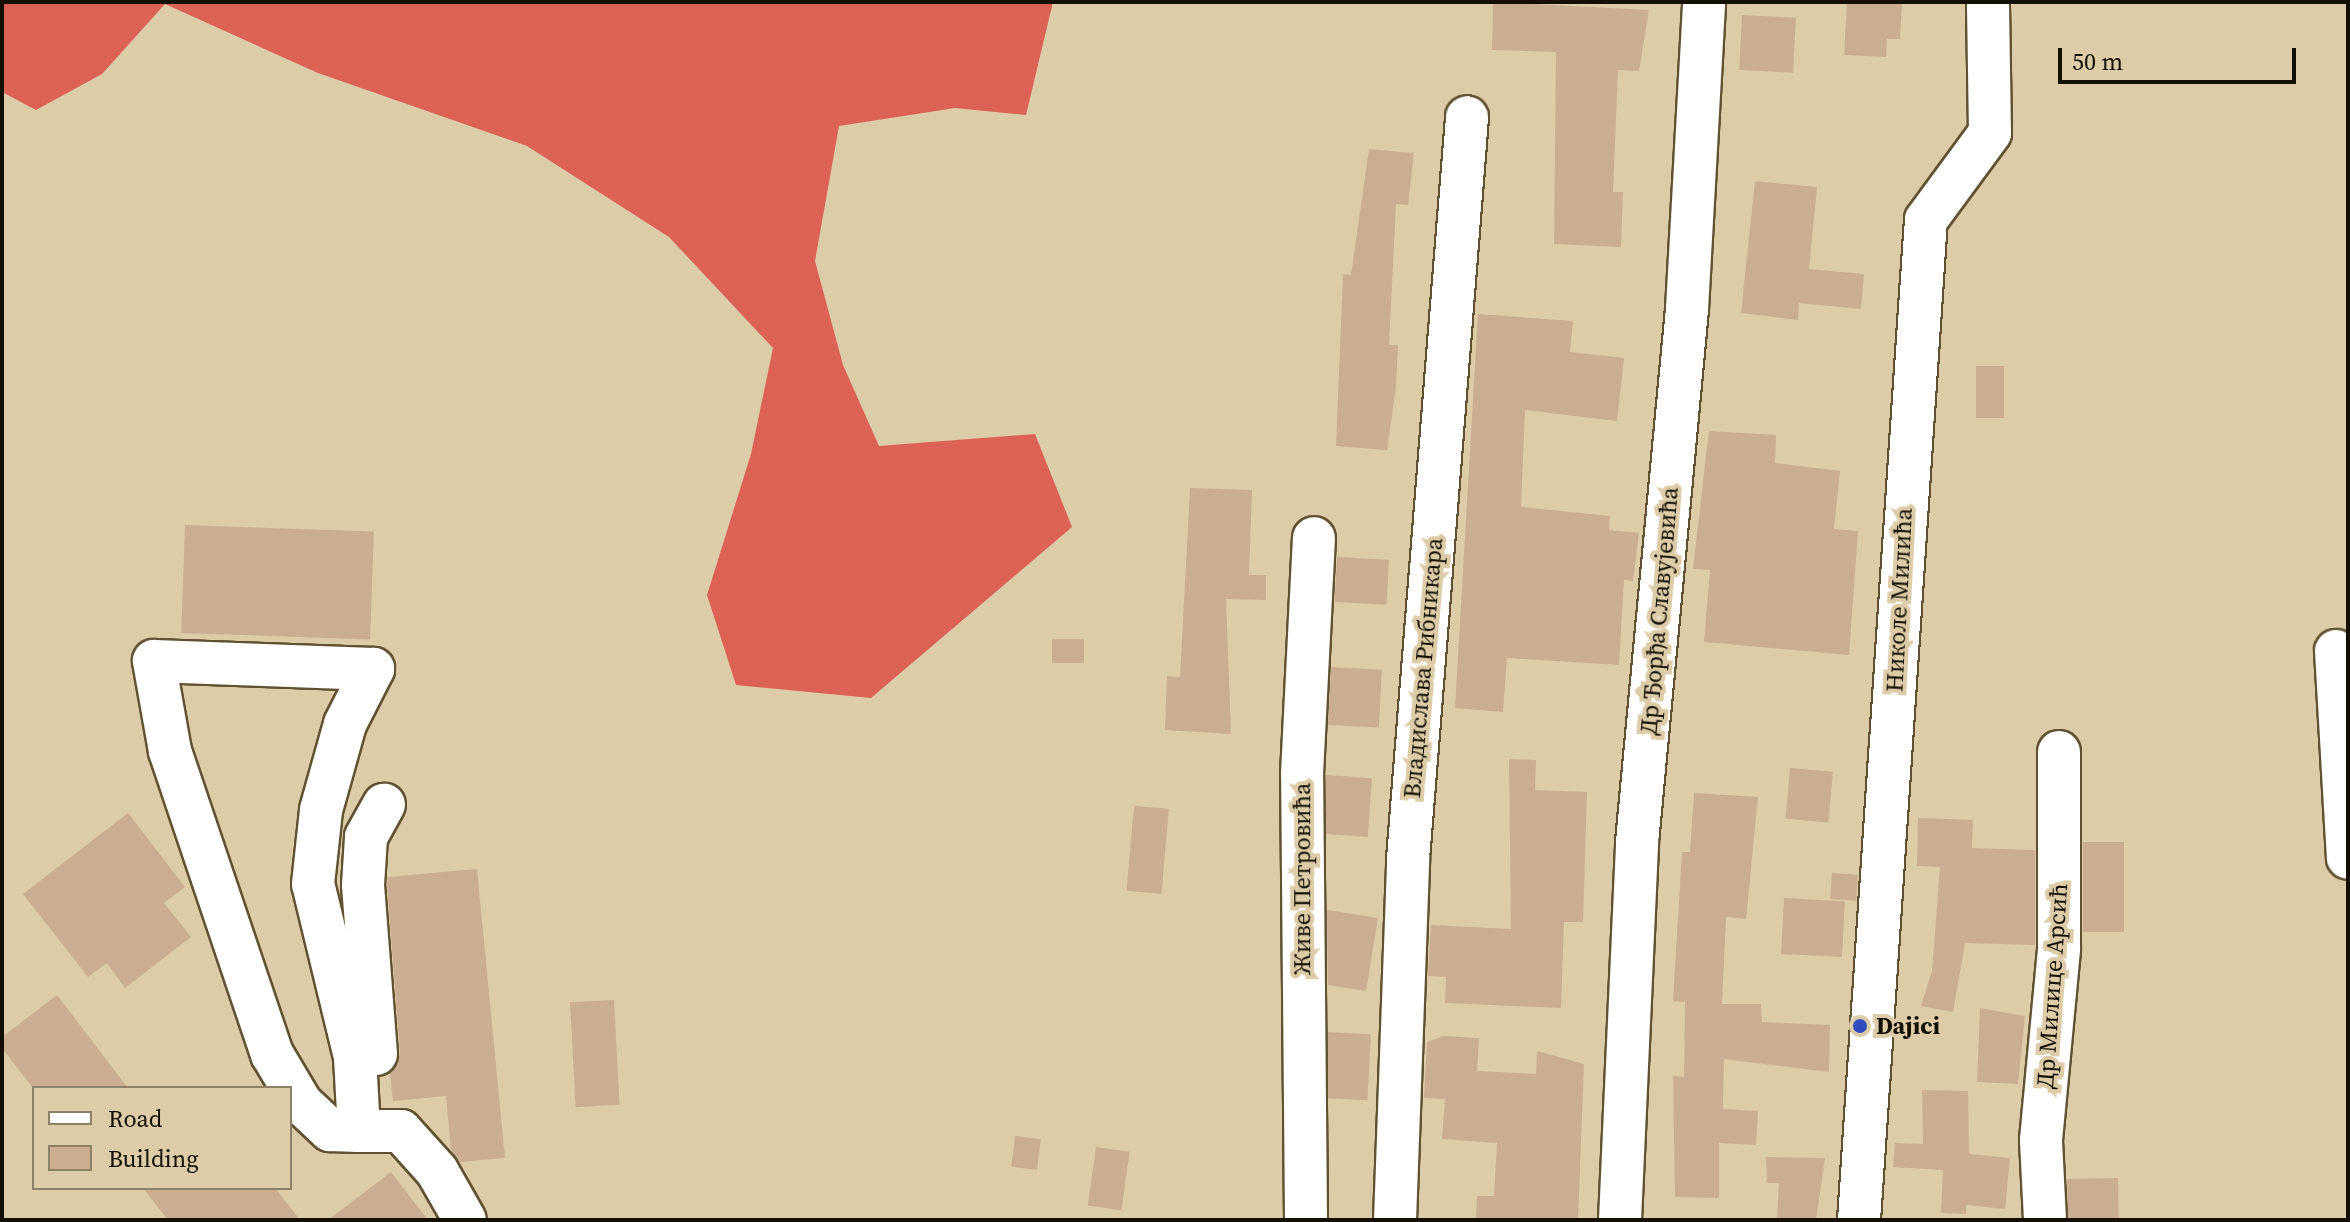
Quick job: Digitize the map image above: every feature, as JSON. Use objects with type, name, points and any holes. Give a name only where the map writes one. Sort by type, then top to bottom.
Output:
[{"type":"street","name":"Др Ђорђа Славујевића","points":[[1620,1220],[1637,842],[1687,309],[1704,2]]},
{"type":"street","name":"Николе Милића","points":[[1859,1220],[1926,220],[1990,133],[1988,2]]},
{"type":"street","name":"Владислава Рибникара","points":[[1395,1220],[1408,859],[1467,117]]},
{"type":"street","name":"Живе Петровића","points":[[1306,1220],[1302,774],[1314,538]]},
{"type":"street","points":[[2336,651],[2348,858]]},
{"type":"street","points":[[291,1086],[272,1054],[170,751],[154,661],[373,669],[345,724],[321,810],[313,884],[355,1057],[381,1131]]},
{"type":"street","name":"Др Милице Арсић","points":[[2045,1220],[2041,1140],[2059,948],[2059,752]]},
{"type":"street","points":[[381,1131],[363,885],[366,837],[384,805]]},
{"type":"street","points":[[292,1088],[301,1103],[330,1130],[381,1131],[437,1171],[465,1220]]},
{"type":"shaded area","points":[[2,2],[1053,2],[1026,115],[955,108],[839,126],[815,261],[843,365],[879,446],[1035,434],[1072,527],[871,698],[736,685],[707,595],[751,454],[773,348],[669,237],[527,146],[318,73],[165,4],[102,74],[36,110],[2,92]]},
{"type":"building","points":[[1493,2],[1649,10],[1639,71],[1618,70],[1613,192],[1623,192],[1621,247],[1554,244],[1556,52],[1492,50]]},
{"type":"building","points":[[1847,2],[1902,2],[1900,39],[1887,39],[1886,57],[1844,55]]},
{"type":"building","points":[[1742,15],[1796,18],[1793,73],[1739,70]]},
{"type":"building","points":[[1369,149],[1414,153],[1408,205],[1396,204],[1389,345],[1398,345],[1387,450],[1336,446],[1343,274],[1351,275]]},
{"type":"building","points":[[1755,181],[1817,187],[1809,269],[1864,274],[1861,309],[1799,303],[1798,320],[1741,313]]},
{"type":"building","points":[[1478,314],[1573,321],[1570,352],[1624,358],[1617,421],[1525,410],[1521,507],[1610,516],[1609,530],[1639,533],[1633,581],[1624,580],[1619,665],[1507,658],[1503,712],[1455,708]]},
{"type":"building","points":[[1976,366],[2004,366],[2004,418],[1976,418]]},
{"type":"building","points":[[1709,431],[1776,435],[1775,463],[1840,471],[1834,529],[1858,531],[1849,655],[1704,642],[1710,570],[1693,569]]},
{"type":"building","points":[[1190,488],[1252,490],[1249,575],[1266,575],[1266,600],[1226,599],[1231,734],[1165,730],[1167,676],[1180,677]]},
{"type":"building","points":[[185,525],[374,532],[370,640],[181,633]]},
{"type":"building","points":[[1337,557],[1389,560],[1387,605],[1335,602]]},
{"type":"building","points":[[1052,639],[1084,639],[1084,663],[1052,663]]},
{"type":"building","points":[[1331,667],[1382,670],[1379,728],[1328,725]]},
{"type":"building","points":[[1509,759],[1536,760],[1535,790],[1587,792],[1583,922],[1564,922],[1561,1008],[1445,1003],[1446,977],[1428,976],[1431,925],[1511,929]]},
{"type":"building","points":[[1790,768],[1833,772],[1828,823],[1786,819]]},
{"type":"building","points":[[1326,775],[1372,778],[1368,837],[1322,834]]},
{"type":"building","points":[[1694,793],[1758,797],[1746,919],[1726,917],[1722,1004],[1761,1004],[1762,1022],[1830,1025],[1829,1072],[1724,1059],[1723,1109],[1758,1111],[1756,1145],[1719,1143],[1719,1198],[1675,1197],[1673,1076],[1684,1077],[1685,1002],[1673,1001],[1682,852],[1690,852]]},
{"type":"building","points":[[1134,806],[1169,809],[1161,894],[1127,891]]},
{"type":"building","points":[[128,813],[185,887],[164,903],[191,937],[125,988],[107,963],[88,977],[23,894]]},
{"type":"building","points":[[1918,818],[1973,820],[1972,848],[2035,850],[2035,945],[1965,943],[1953,1012],[1921,1006],[1932,971],[1940,867],[1917,866]]},
{"type":"building","points":[[2083,842],[2124,842],[2124,932],[2083,932]]},
{"type":"building","points":[[477,869],[505,1158],[460,1162],[451,1150],[446,1096],[393,1101],[390,1073],[400,1052],[387,885],[388,877]]},
{"type":"building","points":[[1832,873],[1858,875],[1856,901],[1830,899]]},
{"type":"building","points":[[1784,898],[1845,901],[1842,957],[1781,954]]},
{"type":"building","points":[[1327,910],[1378,918],[1366,991],[1328,985]]},
{"type":"building","points":[[57,995],[126,1086],[32,1087],[2,1048],[2,1037]]},
{"type":"building","points":[[614,1000],[619,1105],[576,1107],[570,1002]]},
{"type":"building","points":[[1980,1008],[2025,1016],[2018,1084],[1977,1082]]},
{"type":"building","points":[[1328,1032],[1371,1034],[1367,1100],[1325,1098]]},
{"type":"building","points":[[1443,1036],[1479,1038],[1477,1071],[1536,1074],[1537,1051],[1584,1064],[1578,1220],[1476,1220],[1477,1196],[1494,1196],[1497,1143],[1442,1139],[1445,1099],[1424,1098],[1427,1042]]},
{"type":"building","points":[[1922,1090],[1968,1091],[1969,1154],[2010,1158],[2005,1209],[1966,1205],[1966,1214],[1941,1213],[1943,1170],[1893,1167],[1895,1143],[1923,1144]]},
{"type":"building","points":[[1015,1136],[1041,1139],[1037,1170],[1011,1167]]},
{"type":"building","points":[[1096,1147],[1130,1152],[1121,1210],[1088,1205]]},
{"type":"building","points":[[1766,1157],[1825,1158],[1816,1220],[1777,1220],[1779,1183],[1767,1183]]},
{"type":"building","points":[[391,1172],[428,1220],[328,1220]]},
{"type":"building","points":[[2118,1178],[2119,1220],[2068,1220],[2067,1179]]},
{"type":"building","points":[[145,1190],[277,1190],[300,1220],[168,1220]]},
{"type":"place","name":"Dajici","points":[[1860,1026]]}]
